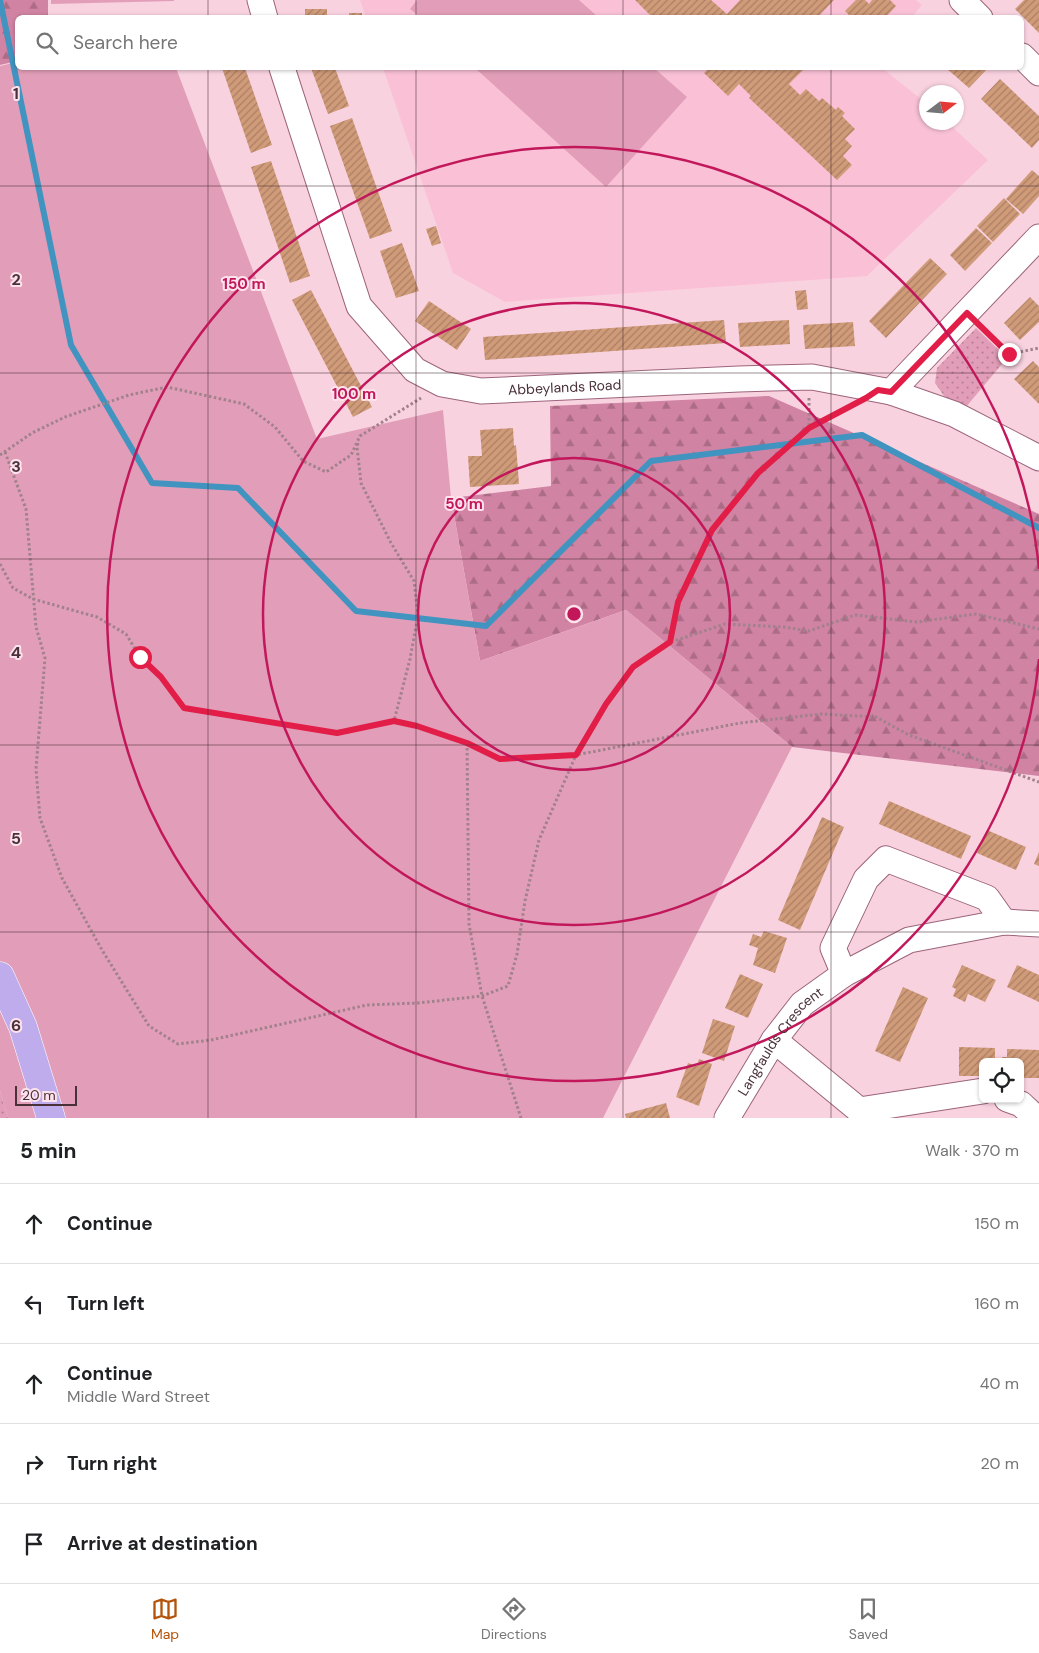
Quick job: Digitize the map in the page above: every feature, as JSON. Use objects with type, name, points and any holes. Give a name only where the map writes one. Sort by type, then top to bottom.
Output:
[{"type":"main road","points":[[0,976],[23,1028],[51,1118]]},
{"type":"street","points":[[260,0],[264,15]]},
{"type":"street","points":[[962,0],[977,15]]},
{"type":"street","points":[[1024,58],[1039,73]]},
{"type":"street","name":"Abbeylands Road","points":[[283,70],[359,306],[416,370],[442,384],[482,391],[812,377],[885,391],[954,414],[1039,458]]},
{"type":"street","points":[[885,391],[967,313],[1039,237]]},
{"type":"street","points":[[844,974],[833,948],[866,879],[886,859],[987,898],[1004,922]]},
{"type":"street","name":"Langfaulds Crescent","points":[[727,1118],[774,1040],[802,1004],[844,974],[909,940],[1004,922],[1039,924]]},
{"type":"street","points":[[774,1040],[860,1114],[979,1092]]},
{"type":"street","points":[[1018,1103],[1036,1118]]},
{"type":"path","points":[[967,313],[1009,354],[1039,348]]},
{"type":"path","points":[[809,428],[809,394],[812,377]]},
{"type":"path","points":[[0,455],[32,433],[65,417],[129,395],[167,387],[244,404],[275,427],[303,461],[326,472],[351,454],[360,436],[442,384]]},
{"type":"path","points":[[670,642],[678,602],[712,530],[758,473],[809,428],[866,398],[885,391]]},
{"type":"path","points":[[360,436],[357,447],[361,483],[391,543],[414,581],[418,616],[410,659],[394,721]]},
{"type":"path","points":[[5,452],[26,509],[36,627],[44,658],[36,769],[40,818],[62,878],[102,950],[149,1026],[178,1044],[211,1040],[367,1005],[418,1003],[482,996],[508,986],[517,954],[525,901],[539,840],[576,755],[606,704],[633,667],[670,642],[725,624],[784,627],[809,631],[855,615],[917,622],[976,614],[1039,629]]},
{"type":"path","points":[[0,564],[13,588],[33,598],[97,617],[126,634],[140,657],[161,677],[184,708],[337,733],[394,721],[417,726],[467,743],[500,759],[576,755],[740,722],[821,714],[876,717],[909,735],[1039,782]]},
{"type":"path","points":[[467,743],[469,924],[482,996],[522,1118]]},
{"type":"shaded area","points":[[51,0],[174,0],[174,1],[51,4]]},
{"type":"shaded area","points":[[360,0],[916,0],[922,5],[914,15],[365,15]]},
{"type":"shaded area","points":[[417,0],[579,0],[596,15],[418,15],[410,9]]},
{"type":"shaded area","points":[[15,62],[15,70],[177,70],[317,439],[443,410],[451,498],[480,661],[626,610],[792,747],[603,1118],[8,1118],[0,1091],[0,66]]},
{"type":"shaded area","points":[[384,70],[885,70],[919,97],[919,130],[956,130],[988,160],[867,276],[505,302],[453,273]]},
{"type":"shaded area","points":[[477,70],[656,70],[687,97],[606,187]]},
{"type":"shaded area","points":[[976,328],[1007,358],[966,407],[944,396],[935,383],[937,368]]},
{"type":"shaded area","points":[[0,1091],[8,1118],[0,1118]]},
{"type":"green space","points":[[0,0],[48,0],[48,15],[15,15],[15,61],[0,65]]},
{"type":"green space","points":[[769,396],[1039,514],[1039,776],[792,747],[626,610],[480,661],[451,498],[551,486],[550,406]]},
{"type":"building","points":[[635,0],[711,0],[727,14],[740,0],[834,0],[820,15],[650,15]]},
{"type":"building","points":[[856,0],[865,0],[869,4],[872,0],[890,0],[896,6],[888,15],[849,15],[845,11]]},
{"type":"building","points":[[1024,0],[1039,0],[1039,33],[1024,18],[1024,15],[1021,15],[1015,9]]},
{"type":"building","points":[[305,9],[327,9],[327,15],[305,15]]},
{"type":"building","points":[[349,13],[362,13],[362,15],[349,15]]},
{"type":"building","points":[[223,70],[246,70],[272,145],[251,153]]},
{"type":"building","points":[[312,70],[336,70],[349,106],[328,114]]},
{"type":"building","points":[[707,70],[803,70],[789,84],[800,95],[806,89],[819,101],[822,98],[836,110],[838,107],[845,113],[842,116],[855,129],[845,139],[852,146],[843,156],[852,165],[837,180],[749,98],[751,96],[739,84],[728,96],[704,73]]},
{"type":"building","points":[[948,70],[986,70],[969,88]]},
{"type":"building","points":[[1000,79],[1039,116],[1039,140],[1032,148],[981,99]]},
{"type":"building","points":[[352,118],[392,231],[370,239],[330,126]]},
{"type":"building","points":[[271,161],[310,276],[290,283],[251,167]]},
{"type":"building","points":[[1032,170],[1039,176],[1039,196],[1023,214],[1006,199]]},
{"type":"building","points":[[1004,198],[1020,214],[993,242],[977,226]]},
{"type":"building","points":[[436,226],[441,243],[432,246],[426,229]]},
{"type":"building","points":[[976,228],[992,243],[965,271],[950,255]]},
{"type":"building","points":[[402,243],[419,291],[396,298],[380,251]]},
{"type":"building","points":[[930,258],[947,274],[886,338],[869,321]]},
{"type":"building","points":[[311,290],[372,407],[353,417],[292,300]]},
{"type":"building","points":[[806,290],[808,309],[797,310],[795,291]]},
{"type":"building","points":[[1030,297],[1039,306],[1039,322],[1020,340],[1004,323]]},
{"type":"building","points":[[429,301],[471,329],[457,350],[415,321]]},
{"type":"building","points":[[724,320],[726,343],[485,360],[483,337]]},
{"type":"building","points":[[789,320],[790,344],[740,347],[738,323]]},
{"type":"building","points":[[853,322],[855,346],[805,349],[803,325]]},
{"type":"building","points":[[1033,361],[1039,367],[1039,404],[1014,379]]},
{"type":"building","points":[[513,428],[519,484],[470,487],[468,456],[482,456],[480,430]]},
{"type":"building","points":[[889,801],[971,836],[961,859],[879,824]]},
{"type":"building","points":[[822,817],[844,827],[800,930],[778,920]]},
{"type":"building","points":[[987,830],[1026,847],[1016,870],[977,853]]},
{"type":"building","points":[[1039,852],[1039,866],[1034,864]]},
{"type":"building","points":[[764,931],[787,938],[775,973],[753,965],[758,948],[749,945],[753,934],[761,937]]},
{"type":"building","points":[[962,965],[996,980],[985,1002],[968,994],[965,1002],[953,996],[956,989],[952,987]]},
{"type":"building","points":[[1017,965],[1039,975],[1039,1002],[1007,987]]},
{"type":"building","points":[[740,974],[763,984],[748,1018],[725,1008]]},
{"type":"building","points":[[903,987],[928,998],[900,1062],[875,1051]]},
{"type":"building","points":[[713,1019],[735,1026],[724,1061],[702,1053]]},
{"type":"building","points":[[959,1047],[995,1048],[995,1058],[979,1058],[979,1076],[959,1076]]},
{"type":"building","points":[[1007,1049],[1039,1050],[1039,1078],[1024,1078],[1024,1058],[1002,1058],[1007,1057]]},
{"type":"building","points":[[699,1059],[712,1064],[699,1106],[676,1097],[688,1063],[697,1066]]},
{"type":"building","points":[[666,1103],[670,1118],[626,1118],[625,1114]]},
{"type":"waterway","points":[[0,0],[71,345],[152,483],[238,488],[356,611],[486,626],[651,461],[862,435],[1039,528]]},
{"type":"route","points":[[140,657],[161,677],[184,708],[337,733],[394,721],[417,726],[467,743],[500,759],[576,755],[606,704],[633,667],[670,642],[678,602],[712,530],[758,473],[809,428],[878,390],[891,392],[967,313],[1009,354]]}]
